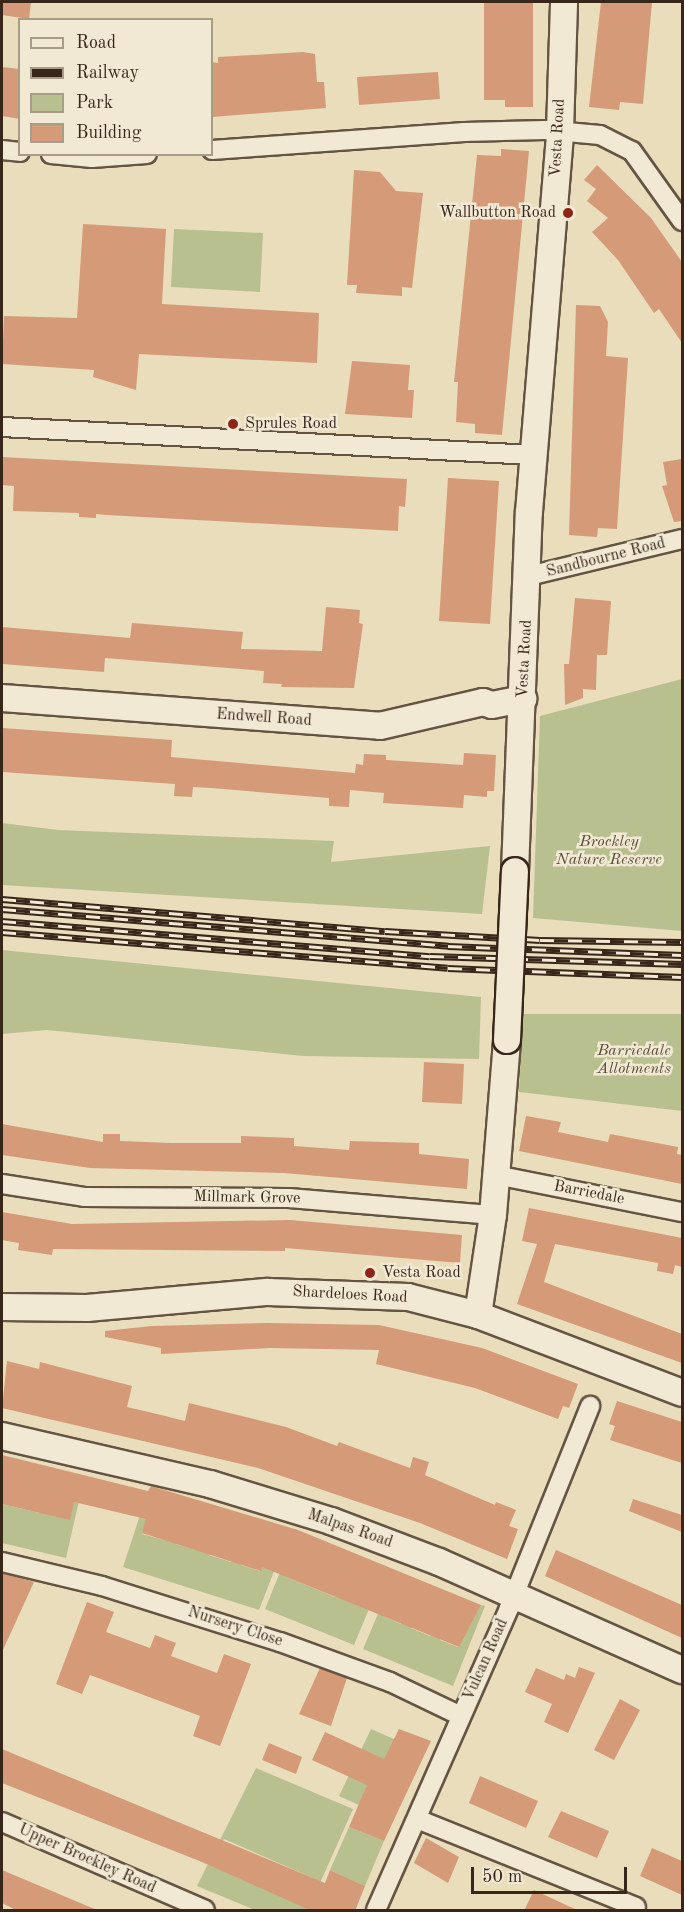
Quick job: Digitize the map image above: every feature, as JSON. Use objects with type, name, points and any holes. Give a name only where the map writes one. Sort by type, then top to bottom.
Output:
[{"type":"street","name":"Vesta Road","points":[[478,1315],[493,1215],[507,1040],[533,455],[560,131],[564,2]]},
{"type":"street","points":[[213,150],[464,132],[560,131],[600,135],[632,151],[682,221]]},
{"type":"street","points":[[2,150],[18,152]]},
{"type":"street","points":[[72,156],[92,158],[120,156]]},
{"type":"street","points":[[2,427],[533,455]]},
{"type":"street","name":"Sandbourne Road","points":[[529,576],[682,539]]},
{"type":"street","name":"Endwell Road","points":[[2,698],[380,726],[483,702],[492,705],[523,699]]},
{"type":"street","name":"Barriedale","points":[[496,1175],[682,1212]]},
{"type":"street","name":"Millmark Grove","points":[[2,1184],[84,1197],[290,1198],[493,1215]]},
{"type":"street","name":"Shardeloes Road","points":[[2,1307],[87,1308],[190,1297],[332,1292],[408,1297],[478,1315],[682,1393]]},
{"type":"street","name":"Vulcan Road","points":[[376,1911],[515,1594],[590,1406]]},
{"type":"street","name":"Malpas Road","points":[[2,1436],[210,1484],[331,1521],[515,1594],[682,1670]]},
{"type":"street","name":"Nursery Close","points":[[2,1562],[102,1586],[280,1642],[390,1682],[461,1716]]},
{"type":"street","points":[[417,1819],[636,1907]]},
{"type":"street","name":"Upper Brockley Road","points":[[2,1821],[205,1911]]},
{"type":"green space","points":[[174,229],[263,233],[260,292],[171,287]]},
{"type":"green space","name":"Brockley Nature Reserve","points":[[682,679],[682,931],[533,918],[540,716]]},
{"type":"green space","points":[[2,823],[58,830],[334,841],[331,862],[490,846],[482,914],[2,885]]},
{"type":"green space","points":[[2,950],[481,997],[479,1059],[303,1056],[47,1030],[2,1034]]},
{"type":"green space","name":"Barriedale Allotments","points":[[523,1014],[682,1014],[682,1111],[519,1092]]},
{"type":"green space","points":[[74,1500],[79,1501],[66,1558],[2,1543],[2,1504],[40,1513]]},
{"type":"green space","points":[[141,1512],[148,1514],[142,1534],[164,1540],[170,1521],[182,1525],[176,1544],[195,1550],[202,1531],[209,1555],[231,1562],[237,1542],[241,1565],[260,1571],[267,1551],[290,1530],[259,1610],[123,1567]]},
{"type":"green space","points":[[287,1555],[285,1576],[294,1580],[335,1597],[376,1592],[354,1645],[265,1609]]},
{"type":"green space","points":[[386,1595],[383,1616],[401,1624],[409,1605],[419,1609],[411,1628],[430,1636],[448,1620],[440,1640],[458,1647],[481,1605],[485,1606],[453,1686],[363,1649]]},
{"type":"green space","points":[[371,1729],[403,1743],[370,1810],[339,1796]]},
{"type":"green space","points":[[256,1768],[353,1809],[308,1910],[255,1910],[197,1886]],"holes":[[[224,1839],[315,1879],[212,1866]]]},
{"type":"green space","points":[[349,1827],[384,1841],[365,1886],[330,1870]]},
{"type":"building","points":[[2,2],[31,2],[29,18],[2,15]]},
{"type":"building","points":[[484,2],[533,2],[533,107],[505,107],[505,100],[484,100]]},
{"type":"building","points":[[601,2],[652,2],[643,104],[620,102],[619,110],[589,107]]},
{"type":"building","points":[[303,52],[315,54],[317,82],[324,82],[326,108],[213,117],[213,62],[218,63],[218,57]]},
{"type":"building","points":[[2,67],[18,69],[18,119],[2,116]]},
{"type":"building","points":[[438,72],[440,99],[359,105],[357,77]]},
{"type":"building","points":[[501,149],[529,151],[502,435],[475,433],[475,424],[456,422],[458,382],[454,382],[477,155],[501,156]]},
{"type":"building","points":[[597,165],[651,218],[682,262],[682,343],[659,309],[654,313],[618,260],[592,232],[608,218],[587,201],[596,189],[584,180]]},
{"type":"building","points":[[354,170],[380,172],[396,191],[423,193],[412,288],[402,287],[402,296],[356,293],[357,285],[347,285]]},
{"type":"building","points":[[83,224],[166,229],[162,304],[319,313],[317,363],[139,354],[136,390],[93,377],[94,370],[2,364],[4,316],[77,318]]},
{"type":"building","points":[[576,305],[600,306],[608,322],[606,356],[628,358],[617,529],[598,528],[597,537],[569,535]]},
{"type":"building","points":[[352,361],[410,365],[408,390],[414,390],[412,418],[345,414]]},
{"type":"building","points":[[2,457],[407,479],[405,507],[399,506],[398,531],[96,514],[96,518],[79,517],[79,513],[13,511],[14,486],[2,485]]},
{"type":"building","points":[[682,459],[682,521],[674,522],[662,486],[667,485],[663,462]]},
{"type":"building","points":[[448,478],[499,481],[490,624],[439,621]]},
{"type":"building","points":[[575,598],[611,601],[607,655],[597,655],[596,690],[583,689],[583,698],[565,705],[564,664],[569,664]]},
{"type":"building","points":[[326,607],[360,610],[359,623],[363,624],[354,688],[281,687],[282,684],[263,683],[264,671],[105,658],[104,672],[2,664],[2,627],[130,638],[132,623],[243,632],[241,649],[322,651]]},
{"type":"building","points":[[2,728],[172,740],[171,757],[355,773],[356,764],[363,765],[364,754],[386,755],[386,760],[463,765],[464,753],[496,755],[494,791],[487,791],[487,797],[464,795],[463,808],[383,803],[384,793],[350,790],[349,807],[329,806],[329,798],[211,788],[193,787],[192,797],[174,796],[175,784],[2,772]]},
{"type":"building","points":[[424,1062],[464,1064],[462,1104],[422,1102]]},
{"type":"building","points":[[526,1116],[561,1122],[558,1132],[608,1142],[610,1134],[678,1147],[677,1154],[682,1155],[682,1184],[519,1151]]},
{"type":"building","points":[[2,1124],[103,1142],[103,1134],[120,1134],[120,1141],[172,1143],[241,1143],[241,1136],[294,1138],[294,1146],[349,1150],[350,1141],[419,1143],[419,1154],[469,1159],[467,1189],[284,1173],[90,1168],[2,1155]]},
{"type":"building","points":[[529,1208],[682,1238],[682,1267],[675,1265],[673,1274],[657,1271],[658,1263],[555,1244],[544,1282],[682,1334],[682,1363],[517,1304],[537,1244],[522,1241]]},
{"type":"building","points":[[2,1212],[72,1224],[290,1220],[462,1235],[460,1263],[285,1248],[285,1251],[53,1249],[52,1255],[18,1250],[19,1243],[2,1240]]},
{"type":"building","points":[[268,1323],[379,1325],[482,1348],[578,1384],[569,1408],[563,1406],[558,1419],[475,1388],[376,1364],[379,1350],[270,1348],[161,1354],[161,1348],[105,1337],[105,1331],[152,1326]]},
{"type":"building","points":[[7,1361],[39,1369],[40,1362],[132,1386],[127,1407],[185,1421],[189,1403],[286,1427],[337,1446],[339,1442],[410,1468],[413,1457],[429,1462],[425,1475],[495,1505],[496,1502],[516,1510],[509,1526],[518,1529],[507,1559],[420,1523],[258,1468],[2,1408]]},
{"type":"building","points":[[617,1401],[682,1422],[682,1463],[610,1440],[615,1426],[609,1424]]},
{"type":"building","points":[[2,1455],[148,1491],[151,1486],[298,1530],[481,1605],[459,1647],[262,1567],[261,1571],[142,1533],[146,1519],[74,1502],[70,1520],[2,1504]]},
{"type":"building","points":[[633,1499],[682,1515],[682,1532],[629,1511]]},
{"type":"building","points":[[556,1550],[682,1605],[682,1638],[545,1576]]},
{"type":"building","points":[[2,1573],[34,1582],[2,1652]]},
{"type":"building","points":[[87,1602],[114,1612],[106,1632],[150,1648],[155,1635],[176,1643],[171,1656],[217,1673],[224,1654],[251,1664],[220,1746],[193,1736],[200,1716],[90,1675],[82,1694],[56,1684]]},
{"type":"building","points":[[579,1667],[595,1673],[568,1733],[544,1722],[552,1704],[525,1692],[536,1668],[564,1680],[566,1674],[575,1678]]},
{"type":"building","points":[[320,1668],[347,1678],[331,1726],[299,1714]]},
{"type":"building","points":[[620,1699],[640,1710],[614,1760],[594,1750]]},
{"type":"building","points":[[399,1729],[431,1741],[384,1841],[349,1827],[367,1785],[312,1760],[325,1732],[384,1759]]},
{"type":"building","points":[[269,1743],[302,1757],[296,1774],[262,1760]]},
{"type":"building","points":[[2,1749],[325,1883],[330,1870],[365,1886],[355,1911],[312,1911],[202,1862],[2,1783]]},
{"type":"building","points":[[480,1776],[538,1801],[526,1828],[469,1803]]},
{"type":"building","points":[[561,1811],[609,1831],[597,1858],[548,1837]]},
{"type":"building","points":[[426,1838],[459,1857],[448,1883],[414,1863]]},
{"type":"building","points":[[652,1848],[682,1861],[682,1895],[640,1876]]},
{"type":"building","points":[[2,1870],[97,1911],[18,1911],[2,1903]]},
{"type":"building","points":[[534,1890],[579,1911],[524,1911]]},
{"type":"railway","points":[[2,899],[385,931],[540,940],[682,942]]},
{"type":"railway","points":[[2,909],[448,946],[682,955]]},
{"type":"railway","points":[[2,921],[430,956],[682,964]]},
{"type":"railway","points":[[2,932],[448,968],[682,977]]},
{"type":"place","name":"Wallbutton Road","points":[[568,213]]},
{"type":"place","name":"Sprules Road","points":[[233,424]]},
{"type":"place","name":"Vesta Road","points":[[370,1273]]}]
